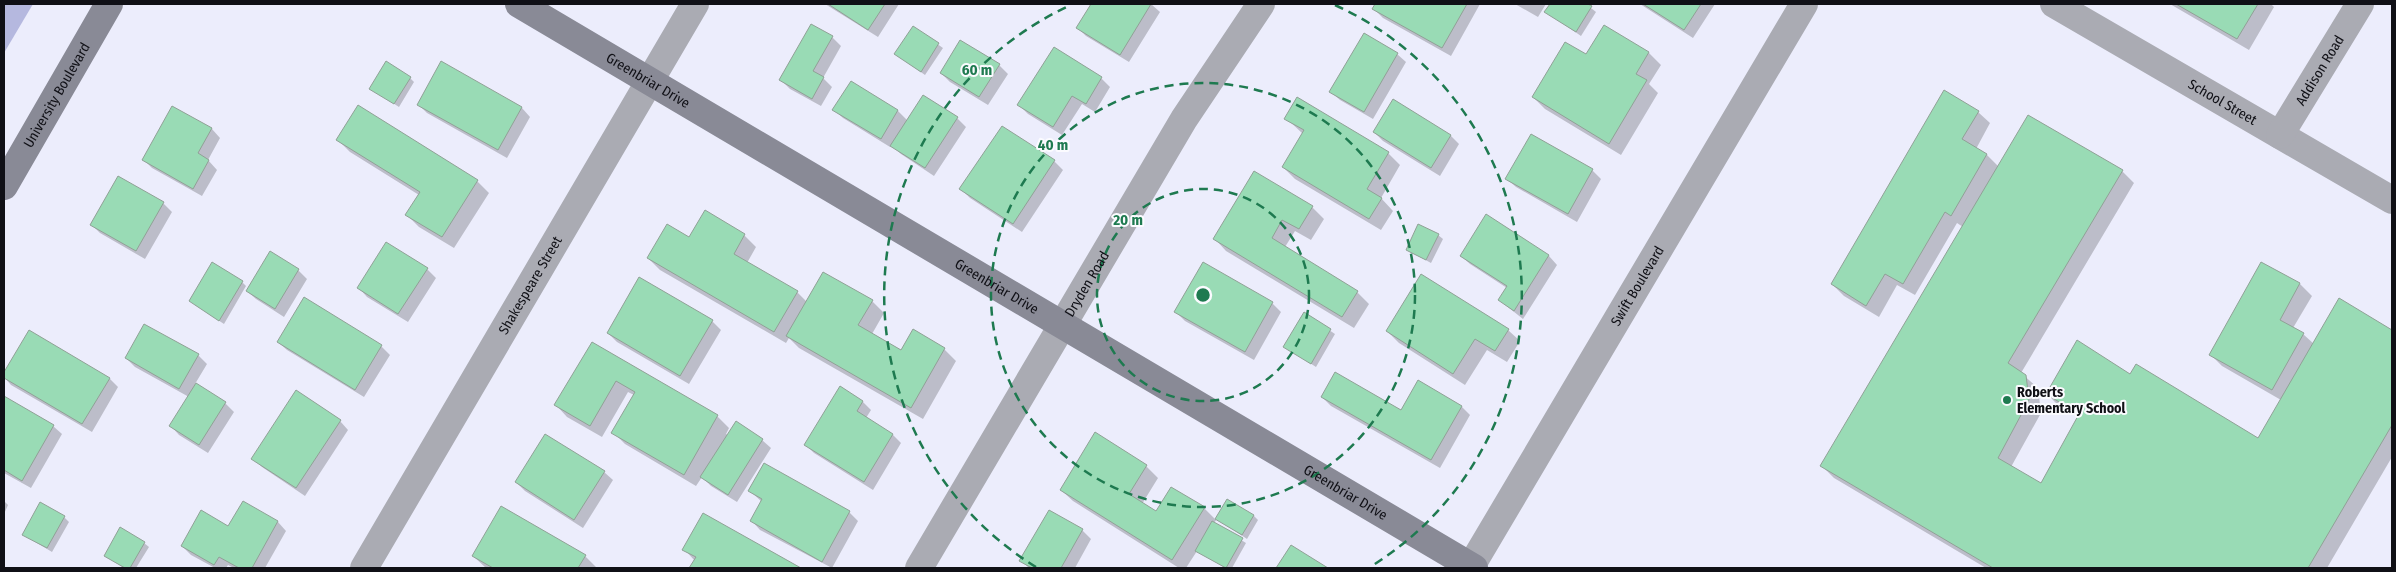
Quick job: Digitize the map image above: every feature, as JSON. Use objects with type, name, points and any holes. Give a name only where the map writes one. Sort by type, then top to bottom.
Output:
[{"type":"main road","name":"University Boulevard","points":[[4,186],[109,4]]},
{"type":"main road","name":"Greenbriar Drive","points":[[520,4],[1471,568]]},
{"type":"street","name":"Shakespeare Street","points":[[364,568],[696,4]]},
{"type":"street","name":"Dryden Road","points":[[919,568],[1184,119],[1261,4]]},
{"type":"street","name":"Swift Boulevard","points":[[1471,568],[1804,4]]},
{"type":"street","name":"School Street","points":[[2054,4],[2392,200]]},
{"type":"street","name":"Addison Road","points":[[2280,135],[2360,4]]},
{"type":"shaded area","points":[[4,4],[33,4],[4,53]]},
{"type":"building","points":[[828,4],[885,4],[868,30]]},
{"type":"building","points":[[1091,4],[1151,4],[1120,55],[1076,28]]},
{"type":"building","points":[[1375,4],[1467,4],[1442,48],[1372,9]]},
{"type":"building","points":[[1550,4],[1588,4],[1592,6],[1576,32],[1544,12]]},
{"type":"building","points":[[1643,4],[1701,4],[1684,30]]},
{"type":"building","points":[[2176,4],[2258,4],[2237,39]]},
{"type":"building","points":[[811,24],[833,36],[813,71],[824,77],[812,99],[779,80]]},
{"type":"building","points":[[1604,25],[1649,52],[1636,74],[1647,80],[1609,144],[1532,97],[1565,42],[1586,54]]},
{"type":"building","points":[[913,26],[939,43],[921,72],[894,54]]},
{"type":"building","points":[[1364,33],[1398,53],[1364,112],[1329,92]]},
{"type":"building","points":[[960,40],[1000,64],[979,97],[940,73]]},
{"type":"building","points":[[1054,47],[1102,77],[1086,104],[1072,96],[1053,127],[1017,105]]},
{"type":"building","points":[[386,61],[411,77],[394,104],[369,89]]},
{"type":"building","points":[[441,61],[522,107],[498,150],[417,105]]},
{"type":"building","points":[[851,81],[898,110],[881,139],[832,110]]},
{"type":"building","points":[[1944,90],[1979,111],[1962,139],[1987,154],[1951,216],[1945,212],[1903,284],[1885,274],[1866,306],[1831,284]]},
{"type":"building","points":[[923,95],[958,117],[925,168],[890,146]]},
{"type":"building","points":[[1297,97],[1389,152],[1367,189],[1382,198],[1369,219],[1282,167],[1304,130],[1284,119]]},
{"type":"building","points":[[1393,99],[1451,135],[1431,168],[1373,132]]},
{"type":"building","points":[[358,105],[478,180],[442,237],[405,215],[420,192],[336,140]]},
{"type":"building","points":[[172,106],[212,128],[198,153],[209,160],[193,189],[142,160]]},
{"type":"building","points":[[2028,115],[2123,170],[2008,363],[2026,375],[2029,400],[1998,458],[2041,483],[2079,414],[2046,394],[2077,340],[2130,374],[2136,364],[2258,438],[2339,298],[2392,330],[2392,425],[2308,568],[1993,568],[1820,466]]},
{"type":"building","points":[[1002,126],[1055,160],[1013,224],[959,189]]},
{"type":"building","points":[[1531,134],[1593,169],[1568,214],[1505,179]]},
{"type":"building","points":[[1254,171],[1313,206],[1299,229],[1282,220],[1272,238],[1358,291],[1342,317],[1213,239]]},
{"type":"building","points":[[118,176],[164,202],[136,251],[90,225]]},
{"type":"building","points":[[705,210],[745,234],[734,254],[798,291],[774,332],[647,258],[667,224],[689,237]]},
{"type":"building","points":[[1486,214],[1549,255],[1514,311],[1498,300],[1507,286],[1460,256]]},
{"type":"building","points":[[1418,224],[1439,234],[1426,260],[1406,250]]},
{"type":"building","points":[[386,242],[428,268],[398,314],[357,288]]},
{"type":"building","points":[[270,251],[299,269],[275,309],[246,291]]},
{"type":"building","points":[[212,262],[243,281],[219,321],[189,301]]},
{"type":"building","points":[[1203,262],[1273,302],[1245,352],[1174,312]]},
{"type":"building","points":[[2261,262],[2300,283],[2280,320],[2304,333],[2272,390],[2209,355]]},
{"type":"building","points":[[823,272],[873,300],[858,325],[901,350],[913,329],[945,348],[911,408],[786,336]]},
{"type":"building","points":[[1421,274],[1509,329],[1495,351],[1475,339],[1453,374],[1386,331]]},
{"type":"building","points":[[639,277],[713,320],[680,376],[607,333]]},
{"type":"building","points":[[304,297],[382,345],[355,390],[277,342]]},
{"type":"building","points":[[1304,312],[1331,329],[1311,364],[1283,347]]},
{"type":"building","points":[[144,324],[199,354],[179,389],[125,358]]},
{"type":"building","points":[[29,330],[110,378],[82,424],[4,378],[4,372]]},
{"type":"building","points":[[592,342],[718,415],[684,475],[611,433],[635,392],[616,381],[590,426],[554,405]]},
{"type":"building","points":[[1335,372],[1401,410],[1418,380],[1462,406],[1431,460],[1321,397]]},
{"type":"building","points":[[196,383],[226,402],[199,445],[169,426]]},
{"type":"building","points":[[840,386],[863,401],[857,411],[893,434],[864,482],[804,445]]},
{"type":"building","points":[[296,390],[341,420],[296,488],[251,459]]},
{"type":"building","points":[[4,396],[54,425],[22,481],[4,470]]},
{"type":"building","points":[[736,421],[763,439],[728,495],[700,477]]},
{"type":"building","points":[[1095,432],[1147,465],[1129,494],[1156,511],[1171,487],[1205,507],[1172,560],[1060,490]]},
{"type":"building","points":[[545,434],[605,471],[574,520],[515,482]]},
{"type":"building","points":[[764,463],[850,511],[822,562],[750,521],[762,499],[748,491]]},
{"type":"building","points":[[1227,499],[1254,515],[1242,535],[1215,519]]},
{"type":"building","points":[[243,501],[278,521],[252,568],[239,568],[219,557],[214,565],[181,546],[201,510],[228,526]]},
{"type":"building","points":[[40,502],[65,516],[47,548],[22,535]]},
{"type":"building","points":[[501,506],[586,555],[578,568],[493,568],[472,556]]},
{"type":"building","points":[[1049,510],[1083,529],[1061,568],[1032,568],[1019,561]]},
{"type":"building","points":[[703,513],[801,568],[689,568],[696,557],[682,550]]},
{"type":"building","points":[[1212,521],[1243,538],[1226,568],[1195,551]]},
{"type":"building","points":[[120,527],[145,542],[130,568],[125,568],[104,556]]},
{"type":"building","points":[[1291,545],[1328,568],[1276,568]]},
{"type":"place","name":"Roberts Elementary School","points":[[2007,400]]}]
